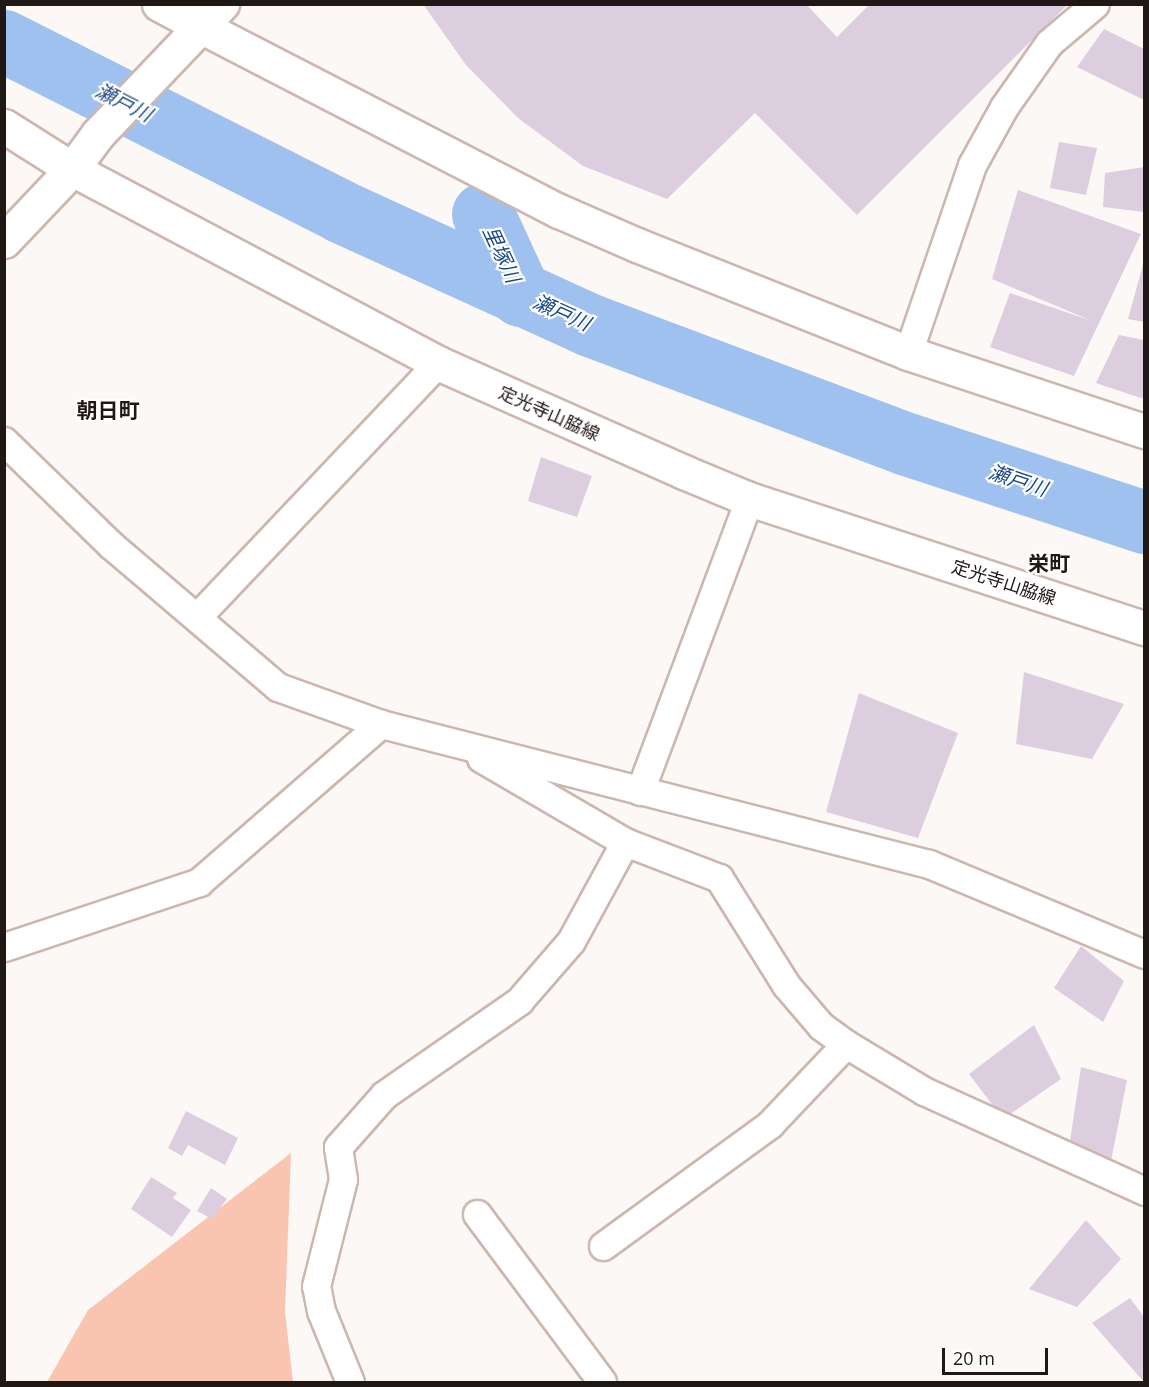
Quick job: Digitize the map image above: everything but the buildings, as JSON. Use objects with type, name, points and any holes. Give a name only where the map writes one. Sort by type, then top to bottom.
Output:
[{"type":"main road","points":[[159,4],[211,15],[559,211],[908,353],[1144,431]]},
{"type":"main road","points":[[4,241],[72,169],[98,134],[211,15]]},
{"type":"main road","name":"定光寺山脇線","points":[[4,126],[72,169],[438,363],[749,499],[1144,628]]},
{"type":"street","points":[[908,353],[972,165],[1004,107],[1049,43],[1095,4]]},
{"type":"street","points":[[197,617],[438,363]]},
{"type":"street","points":[[4,441],[111,545],[278,687],[381,724],[929,864],[1144,954]]},
{"type":"street","points":[[640,792],[749,499]]},
{"type":"street","points":[[4,947],[199,882],[381,724]]},
{"type":"street","points":[[449,740],[625,842],[719,878],[786,985],[821,1026],[846,1044],[924,1091],[1144,1191]]},
{"type":"street","points":[[350,1383],[321,1311],[316,1286],[343,1179],[338,1147],[384,1095],[519,1001],[571,941],[625,842]]},
{"type":"street","points":[[603,1246],[770,1124],[846,1044]]},
{"type":"street","points":[[477,1214],[602,1383]]},
{"type":"shaded area","points":[[291,1153],[285,1312],[293,1382],[47,1382],[88,1310]]},
{"type":"waterway","name":"瀬戸川","points":[[4,41],[340,211],[590,325],[907,444],[1144,522]]},
{"type":"waterway","name":"里塚川","points":[[483,214],[520,295]]},
{"type":"district","name":"朝日町","points":[[108,410]]},
{"type":"district","name":"栄町","points":[[1049,563]]}]
